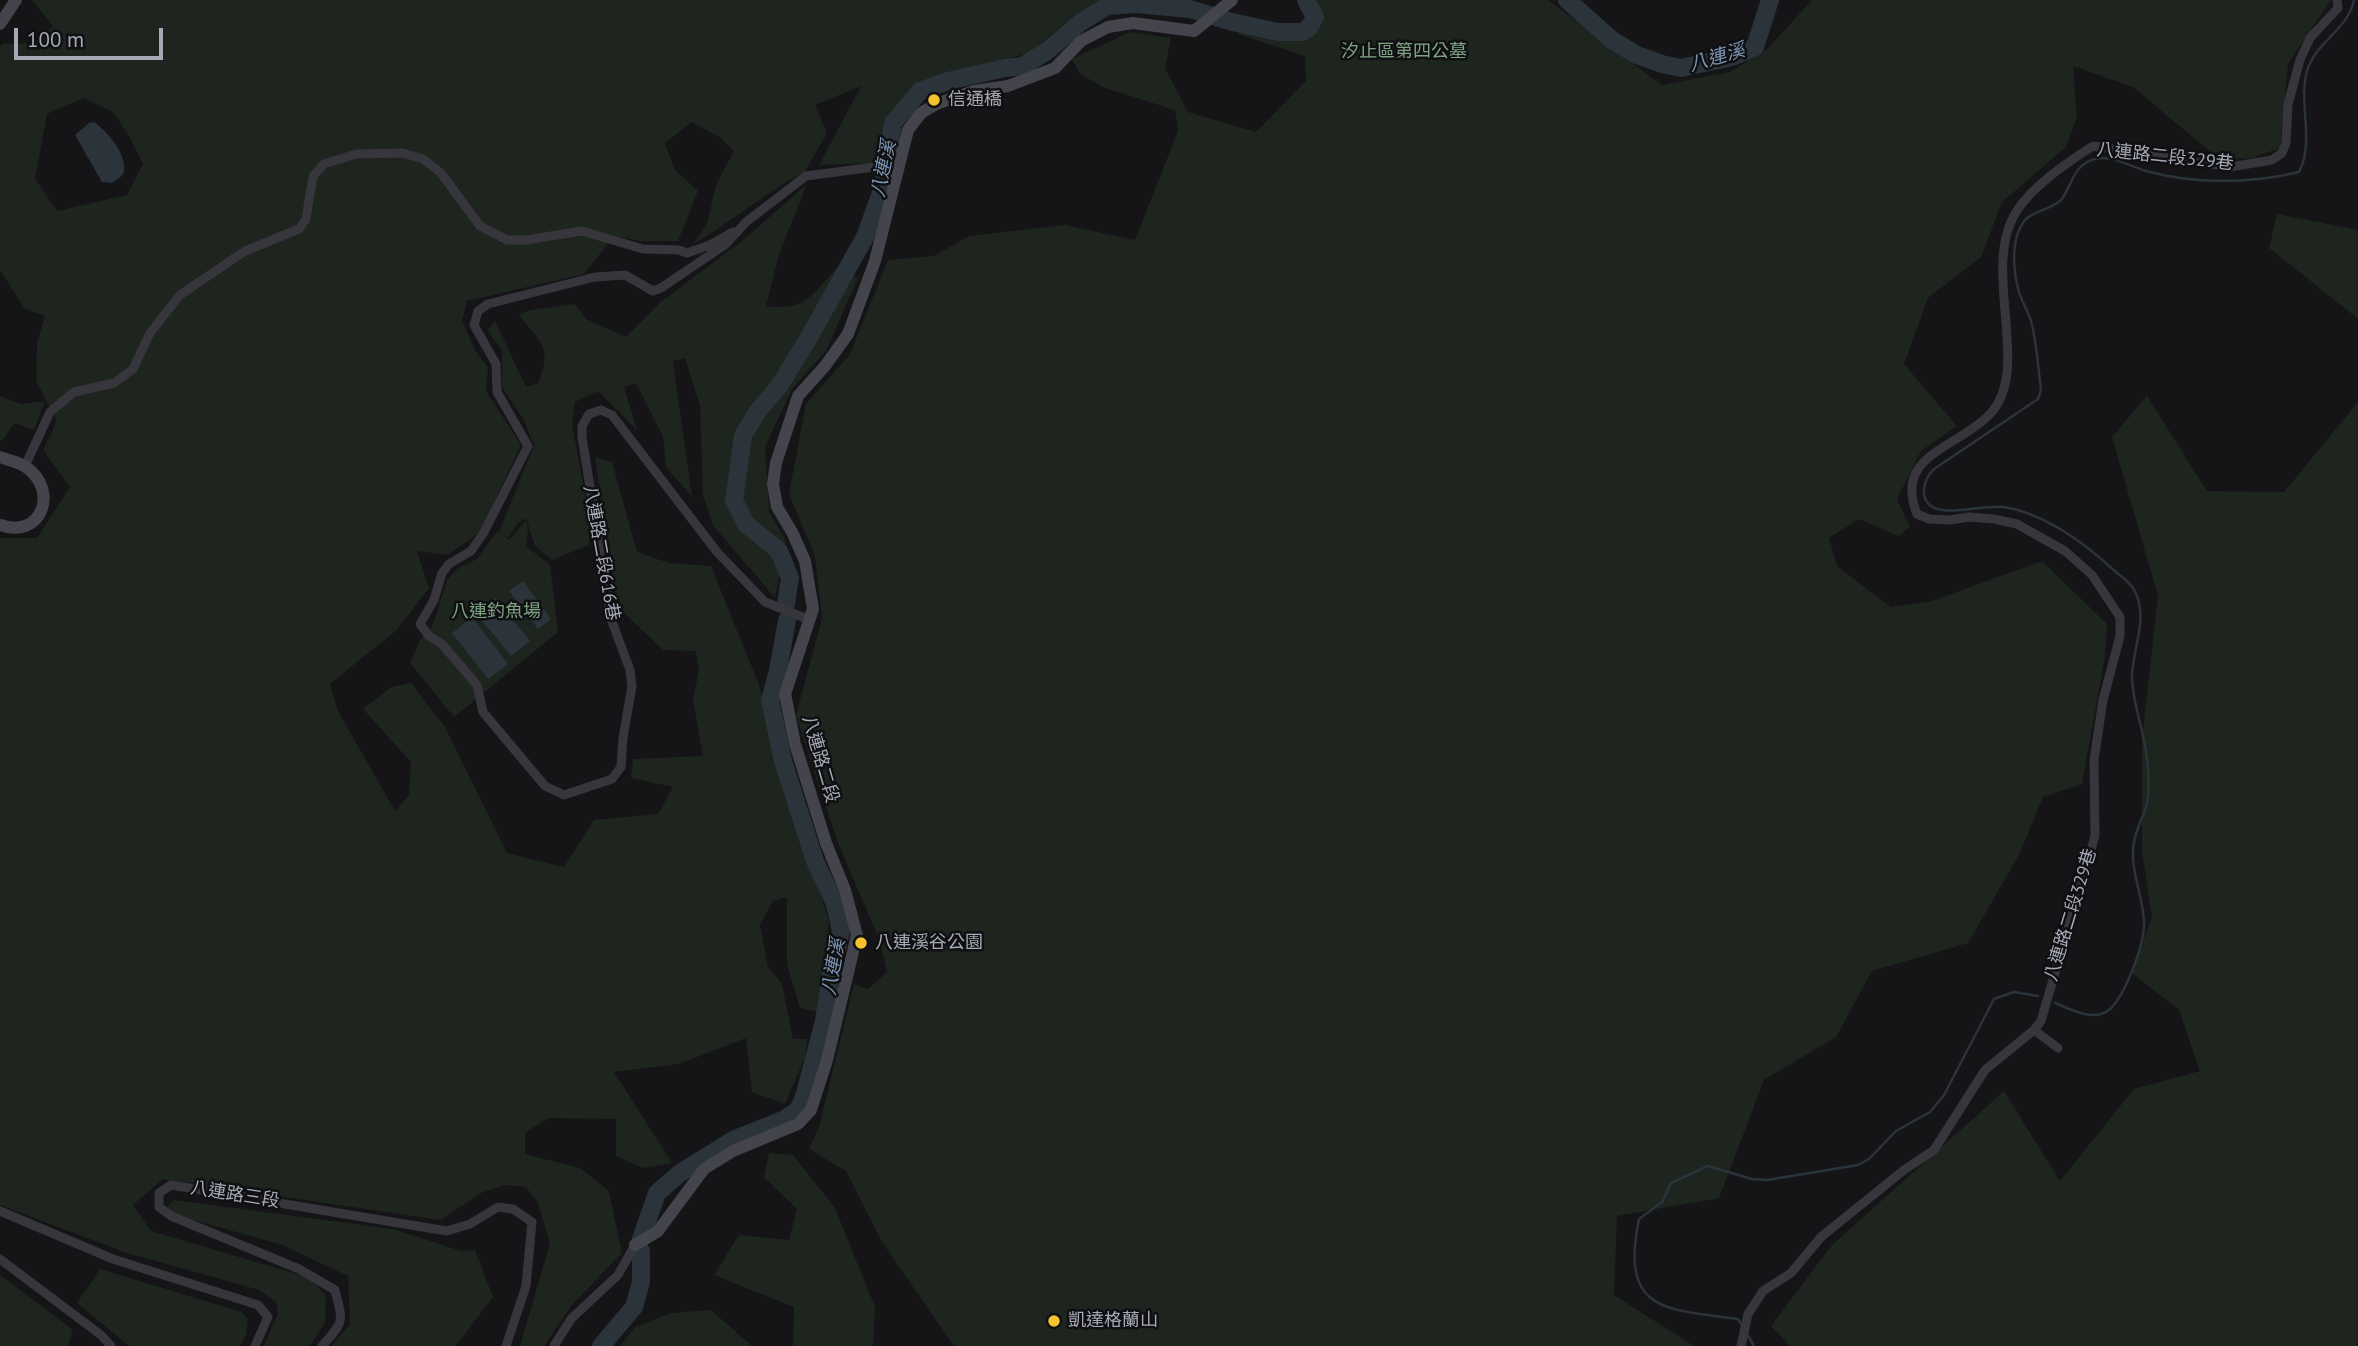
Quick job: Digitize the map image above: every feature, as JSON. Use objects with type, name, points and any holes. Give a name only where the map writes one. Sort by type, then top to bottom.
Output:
[{"type":"street","points":[[0,23],[16,0]]},
{"type":"street","name":"八連路二段329巷","points":[[1741,1341],[1748,1314],[1763,1291],[1791,1273],[1821,1237],[1904,1170],[1934,1150],[1985,1070],[2034,1030],[2041,1021],[2095,836],[2094,760],[2103,700],[2120,636],[2120,617],[2092,575],[2065,551],[2017,524],[1969,517],[1929,519],[1917,514],[1910,498],[1910,483],[1918,467],[1989,415],[2001,401],[2006,388],[2007,353],[2002,266],[2009,230],[2016,212],[2045,181],[2093,146],[2230,167],[2272,160],[2282,153],[2286,143],[2288,104],[2309,38],[2338,8],[2337,0]]},
{"type":"street","name":"八連路二段","points":[[554,1346],[571,1319],[618,1275],[635,1245],[657,1231],[704,1169],[733,1151],[798,1124],[811,1110],[819,1090],[857,935],[845,890],[826,843],[795,744],[785,694],[813,609],[805,561],[777,507],[774,484],[776,463],[798,396],[825,366],[848,334],[875,261],[908,130],[921,113],[936,104],[974,92],[1008,86],[1055,68],[1081,41],[1108,27],[1133,23],[1194,31],[1227,4]]},
{"type":"street","points":[[25,466],[50,412],[74,392],[114,383],[133,369],[150,333],[180,295],[245,251],[299,229],[306,219],[313,176],[324,164],[356,154],[403,153],[423,159],[441,173],[480,226],[506,240],[526,240],[583,231],[643,249],[679,250],[687,253],[710,245],[744,225],[806,176],[874,167],[896,171]]},
{"type":"street","name":"八連路二段616巷","points":[[744,225],[726,244],[661,288],[653,290],[625,275],[594,277],[488,304],[478,311],[474,325],[496,364],[497,392],[528,446],[483,534],[471,551],[449,564],[442,573],[434,600],[420,625],[429,636],[442,644],[477,685],[483,712],[545,786],[564,795],[612,779],[621,767],[622,738],[632,686],[630,670],[611,619],[582,437],[582,426],[589,414],[601,410],[612,415],[716,552],[765,602],[810,620]]},
{"type":"street","points":[[0,457],[25,466],[38,479],[45,497],[41,514],[26,526],[0,525]]},
{"type":"street","points":[[2034,1030],[2058,1048]]},
{"type":"street","name":"八連路三段","points":[[322,1346],[335,1332],[342,1318],[335,1290],[299,1269],[171,1216],[159,1207],[159,1193],[170,1185],[447,1231],[470,1224],[498,1207],[513,1209],[532,1222],[526,1286],[506,1346]]},
{"type":"street","points":[[0,1211],[113,1259],[258,1305],[268,1317],[255,1346]]},
{"type":"street","points":[[0,1259],[101,1335],[111,1346]]},
{"type":"green space","points":[[32,0],[1127,0],[1079,12],[1031,52],[935,80],[887,117],[878,163],[819,165],[861,86],[815,105],[827,133],[804,173],[787,181],[693,244],[707,224],[716,185],[734,151],[721,138],[692,122],[665,143],[674,169],[698,191],[678,241],[641,241],[614,236],[584,274],[467,301],[462,321],[475,350],[488,368],[486,391],[521,445],[480,532],[448,555],[417,551],[429,588],[397,630],[330,684],[338,711],[395,811],[409,795],[411,762],[363,709],[391,687],[411,683],[445,727],[507,853],[564,867],[594,820],[658,814],[673,787],[631,778],[633,759],[703,756],[693,700],[699,670],[696,651],[663,650],[618,607],[595,457],[612,462],[637,552],[669,563],[711,566],[759,685],[778,761],[829,921],[819,1012],[800,1008],[787,965],[787,897],[773,901],[760,925],[768,967],[782,984],[793,1039],[807,1039],[805,1057],[785,1104],[752,1092],[746,1038],[679,1064],[614,1072],[672,1163],[643,1168],[616,1156],[616,1119],[548,1118],[525,1133],[525,1154],[580,1168],[609,1191],[622,1253],[572,1305],[544,1346],[520,1346],[550,1243],[538,1203],[526,1187],[505,1185],[483,1192],[440,1220],[163,1179],[133,1205],[151,1231],[310,1278],[326,1296],[325,1322],[310,1346],[264,1346],[278,1313],[276,1302],[259,1290],[124,1252],[0,1205],[0,538],[37,538],[70,487],[43,450],[57,421],[36,381],[37,343],[45,316],[25,309],[0,270],[0,47],[2,44],[33,43],[53,26]],"holes":[[[83,98],[113,112],[143,164],[127,195],[57,211],[35,179],[47,114]]]},
{"type":"green space","name":"汐止區第四公墓","points":[[1306,0],[1548,0],[1662,85],[1730,72],[1767,49],[1812,0],[2331,0],[2288,64],[2280,148],[2252,158],[2219,159],[2133,87],[2073,66],[2077,117],[2066,147],[2002,202],[1981,257],[1928,298],[1904,364],[1957,426],[1921,451],[1897,499],[1910,527],[1899,536],[1859,519],[1829,538],[1837,566],[1891,607],[1932,601],[2042,561],[2107,624],[2105,657],[2082,784],[2043,797],[2019,855],[1968,943],[1872,971],[1836,1037],[1764,1080],[1719,1198],[1617,1216],[1614,1295],[1694,1346],[954,1346],[882,1242],[846,1171],[809,1149],[819,1127],[854,984],[868,989],[887,972],[879,939],[838,843],[796,716],[822,618],[815,556],[789,494],[806,404],[850,354],[888,260],[934,256],[969,236],[1065,225],[1135,240],[1178,131],[1175,110],[1105,88],[1080,74],[1072,59],[1130,32],[1171,38],[1165,68],[1188,112],[1256,132],[1306,81],[1305,56],[1238,34],[1241,30],[1302,40],[1316,33],[1312,12]]},
{"type":"green space","name":"八連釣魚場","points":[[807,184],[779,254],[766,306],[780,307],[800,303],[815,293],[838,267],[858,278],[826,351],[792,389],[765,447],[769,512],[786,541],[775,598],[712,524],[703,495],[700,406],[685,358],[673,361],[692,497],[666,467],[663,437],[636,383],[624,387],[637,430],[598,391],[575,402],[572,425],[589,514],[589,545],[552,560],[535,546],[526,518],[518,523],[508,538],[503,535],[509,540],[526,520],[526,546],[550,565],[558,632],[454,717],[410,663],[420,640],[433,625],[447,580],[457,569],[477,559],[497,531],[499,532],[534,445],[523,419],[502,387],[502,350],[487,330],[495,321],[526,387],[538,383],[544,353],[539,340],[519,315],[530,310],[575,304],[586,319],[626,337],[661,302],[742,241]]},
{"type":"green space","points":[[2277,214],[2358,230],[2358,319],[2269,248]]},
{"type":"green space","points":[[0,396],[21,404],[45,401],[34,430],[14,423],[2,441],[0,440]]},
{"type":"green space","points":[[2147,396],[2207,491],[2284,492],[2358,402],[2358,1346],[1790,1346],[1771,1326],[1832,1245],[2004,1091],[2060,1181],[2134,1089],[2200,1071],[2179,1010],[2132,973],[2152,917],[2142,851],[2142,738],[2158,596],[2112,437]]},
{"type":"green space","points":[[769,1153],[793,1155],[835,1208],[875,1307],[873,1346],[793,1346],[794,1307],[714,1275],[739,1235],[789,1240],[797,1209],[764,1177]]},
{"type":"green space","points":[[174,1200],[393,1229],[461,1251],[475,1250],[493,1297],[456,1346],[331,1346],[350,1324],[348,1276],[282,1245],[162,1211]]},
{"type":"green space","points":[[100,1269],[242,1312],[248,1320],[246,1335],[240,1346],[129,1346],[77,1303]]},
{"type":"green space","points":[[0,1275],[73,1330],[68,1346],[0,1346]]},
{"type":"green space","points":[[711,1310],[752,1346],[620,1346],[635,1327],[671,1313]]},
{"type":"shaded area","points":[[94,122],[110,137],[122,157],[123,173],[112,183],[102,182],[75,135]]},
{"type":"shaded area","points":[[523,581],[551,619],[538,629],[509,591]]},
{"type":"shaded area","points":[[495,598],[530,641],[511,656],[476,613]]},
{"type":"shaded area","points":[[472,617],[508,664],[488,679],[452,633]]},
{"type":"waterway","name":"八連溪","points":[[786,604],[790,578],[779,551],[746,524],[734,501],[743,436],[757,412],[780,385],[865,237],[882,190],[893,123],[920,91],[948,81],[1023,66],[1107,6],[1135,4],[1190,9],[1278,32],[1302,32],[1309,28],[1315,17],[1306,0]]},
{"type":"waterway","name":"八連溪","points":[[1567,0],[1612,40],[1637,55],[1681,68],[1732,57],[1755,47],[1770,0]]},
{"type":"waterway","points":[[2055,1003],[2090,1015],[2104,1013],[2110,1009],[2128,980],[2141,942],[2144,921],[2133,852],[2136,833],[2146,807],[2149,784],[2146,750],[2132,676],[2140,620],[2138,599],[2130,584],[2105,562],[2050,523],[2004,507],[1937,509],[1927,502],[1924,492],[1926,482],[1934,469],[2038,399],[2041,390],[2035,338],[2030,317],[2019,292],[2014,265],[2017,236],[2025,220],[2062,199],[2079,168],[2096,159],[2111,159],[2146,171],[2202,180],[2261,179],[2299,172],[2306,148],[2304,96],[2307,71],[2317,51],[2345,20],[2354,0]]},
{"type":"waterway","name":"八連溪","points":[[641,1239],[657,1193],[680,1173],[735,1139],[785,1119],[798,1110],[804,1097],[824,1021],[841,931],[835,904],[815,861],[783,761],[770,700],[787,620]]},
{"type":"waterway","points":[[1742,1325],[1738,1319],[1669,1307],[1654,1300],[1642,1289],[1636,1272],[1635,1250],[1639,1219],[1662,1202],[1671,1183],[1708,1166],[1752,1179],[1767,1180],[1858,1165],[1869,1159],[1896,1131],[1930,1112],[1944,1095],[1994,999],[2014,992],[2038,996]]},
{"type":"waterway","name":"八連溪","points":[[601,1346],[634,1307],[641,1282],[641,1251]]},
{"type":"waterway","points":[[1747,1334],[1754,1346]]},
{"type":"place","name":"信通橋","points":[[934,100]]},
{"type":"place","name":"八連溪谷公園","points":[[861,943]]},
{"type":"place","name":"凱達格蘭山","points":[[1054,1321]]}]
